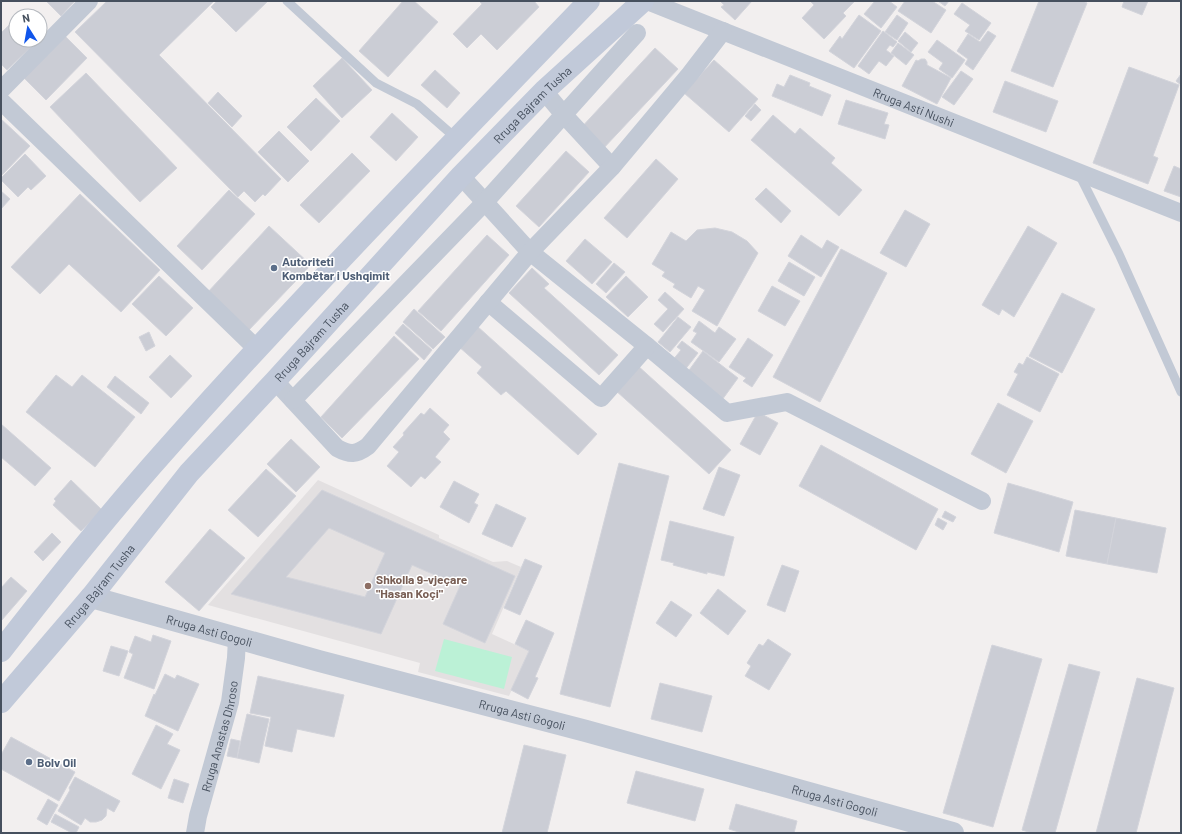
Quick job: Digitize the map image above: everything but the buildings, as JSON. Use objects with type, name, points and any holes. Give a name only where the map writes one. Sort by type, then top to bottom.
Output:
[{"type":"main road","points":[[1,651],[70,564],[161,455],[257,349],[589,1]]},
{"type":"main road","name":"Rruga Bajram Tusha","points":[[1,702],[91,597],[189,473],[461,176],[544,91],[642,1]]},
{"type":"street","points":[[1,90],[89,1]]},
{"type":"street","name":"Rruga Asti Nushi","points":[[648,1],[1181,213]]},
{"type":"street","points":[[274,381],[337,448],[347,454],[359,453],[368,446],[530,252],[612,167],[690,74],[723,31]]},
{"type":"street","points":[[293,400],[486,202],[637,33]]},
{"type":"street","points":[[544,91],[612,167]]},
{"type":"street","points":[[1,101],[257,349]]},
{"type":"street","points":[[461,176],[530,252],[647,346],[727,413],[787,402],[982,501]]},
{"type":"street","points":[[488,302],[601,398],[647,346]]},
{"type":"street","name":"Rruga Asti Gogoli","points":[[91,597],[237,638],[586,731],[953,833]]},
{"type":"street","name":"Rruga Anastas Dhroso","points":[[195,833],[198,816],[230,702],[237,638]]},
{"type":"lane","points":[[287,1],[376,83],[417,104],[457,139]]},
{"type":"lane","points":[[1079,172],[1119,254],[1181,392]]},
{"type":"shaded area","name":"Shkolla 9-vjeçare \"Hasan Koçi\"","points":[[318,480],[439,535],[439,538],[493,562],[507,561],[521,567],[492,634],[529,651],[509,696],[418,672],[420,663],[208,605]]},
{"type":"green space","points":[[444,639],[512,657],[504,689],[435,671]]},
{"type":"place","name":"Autoriteti Kombëtar i Ushqimit","points":[[274,268]]},
{"type":"place","name":"Shkolla 9-vjeçare \"Hasan Koçi\"","points":[[368,586]]},
{"type":"place","name":"Bolv Oil","points":[[29,762]]}]
